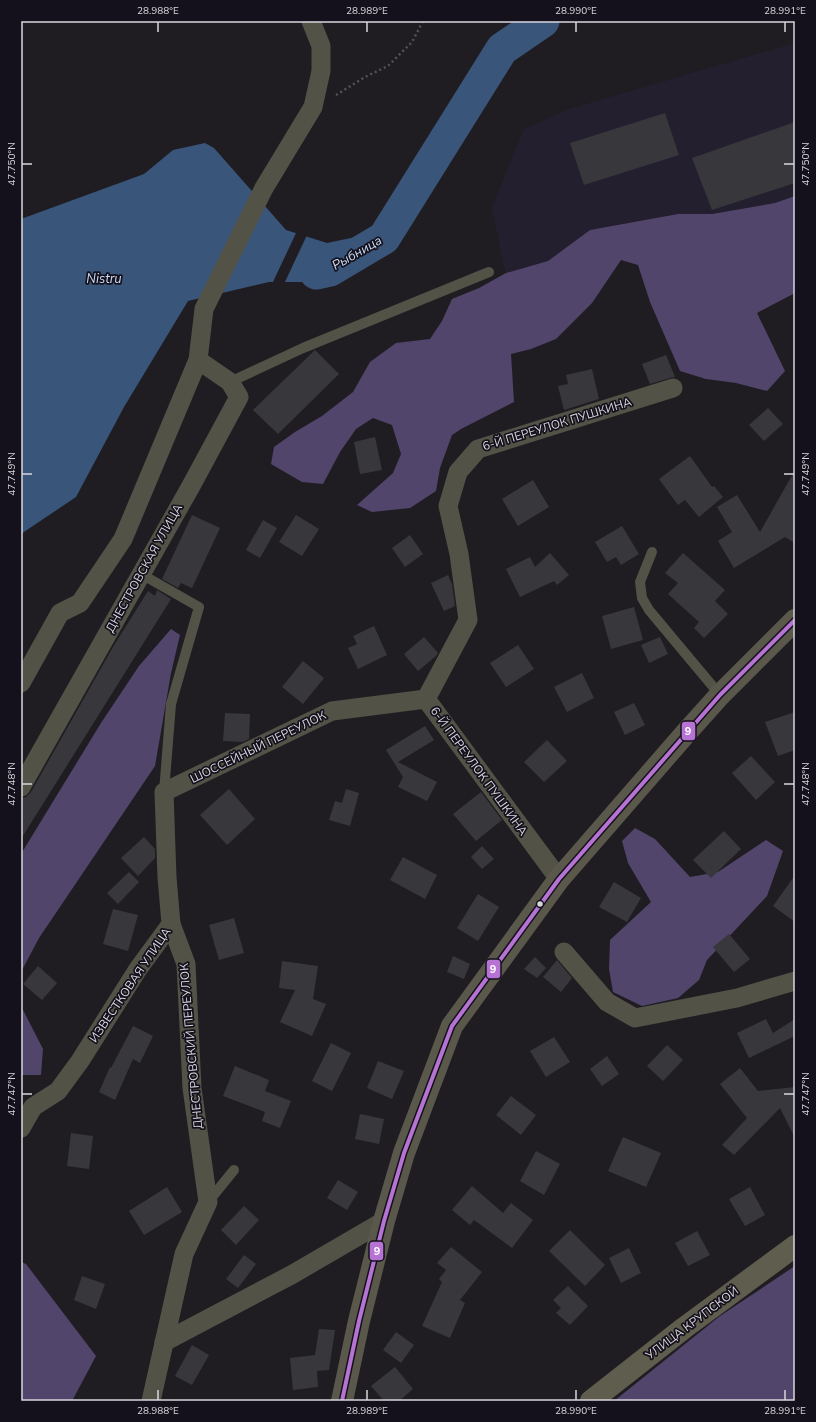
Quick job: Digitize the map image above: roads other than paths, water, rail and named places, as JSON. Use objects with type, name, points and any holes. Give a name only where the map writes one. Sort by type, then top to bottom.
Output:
[{"type":"highway","points":[[342,1401],[359,1321],[384,1221],[404,1153],[452,1026],[559,879],[684,734],[720,695],[795,620]]},
{"type":"street","points":[[21,684],[60,613],[80,603],[122,538],[198,360],[204,309],[264,188],[313,107],[320,71],[321,46],[311,21]]},
{"type":"street","points":[[198,360],[230,382]]},
{"type":"street","name":"ДНЕСТРОВСКАЯ УЛИЦА","points":[[21,787],[191,486],[239,396],[230,382]]},
{"type":"street","name":"6-Й ПЕРЕУЛОК ПУШКИНА","points":[[559,879],[426,699],[468,620],[459,554],[448,506],[458,472],[478,449],[673,388]]},
{"type":"street","name":"ШОССЕЙНЫЙ ПЕРЕУЛОК","points":[[164,792],[332,711],[426,699]]},
{"type":"street","name":"ИЗВЕСТКОВАЯ УЛИЦА","points":[[21,1128],[33,1107],[58,1091],[80,1061],[138,968],[171,924],[167,877],[164,792]]},
{"type":"street","name":"ДНЕСТРОВСКИЙ ПЕРЕУЛОК","points":[[171,924],[186,964],[192,1088],[208,1202]]},
{"type":"street","points":[[564,952],[607,1002],[635,1018],[737,998],[795,981]]},
{"type":"street","points":[[151,1401],[184,1254],[208,1202]]},
{"type":"street","points":[[164,1342],[293,1274],[384,1221]]},
{"type":"street","name":"УЛИЦА КРУПСКОЙ","points":[[591,1401],[684,1328],[795,1246]]},
{"type":"lane","points":[[230,382],[303,348],[489,272]]},
{"type":"lane","points":[[652,552],[640,582],[642,598],[649,610],[720,695]]},
{"type":"lane","points":[[141,574],[199,607],[171,704],[164,792]]},
{"type":"lane","points":[[208,1202],[234,1170]]},
{"type":"water","name":"Nistru","points":[[205,143],[214,148],[286,230],[327,243],[351,238],[362,269],[319,282],[269,282],[188,301],[124,407],[76,497],[21,534],[21,219],[144,174],[173,150]]},
{"type":"waterway","name":"Рыбница","points":[[316,273],[330,270],[384,238],[502,49],[543,21]]}]
